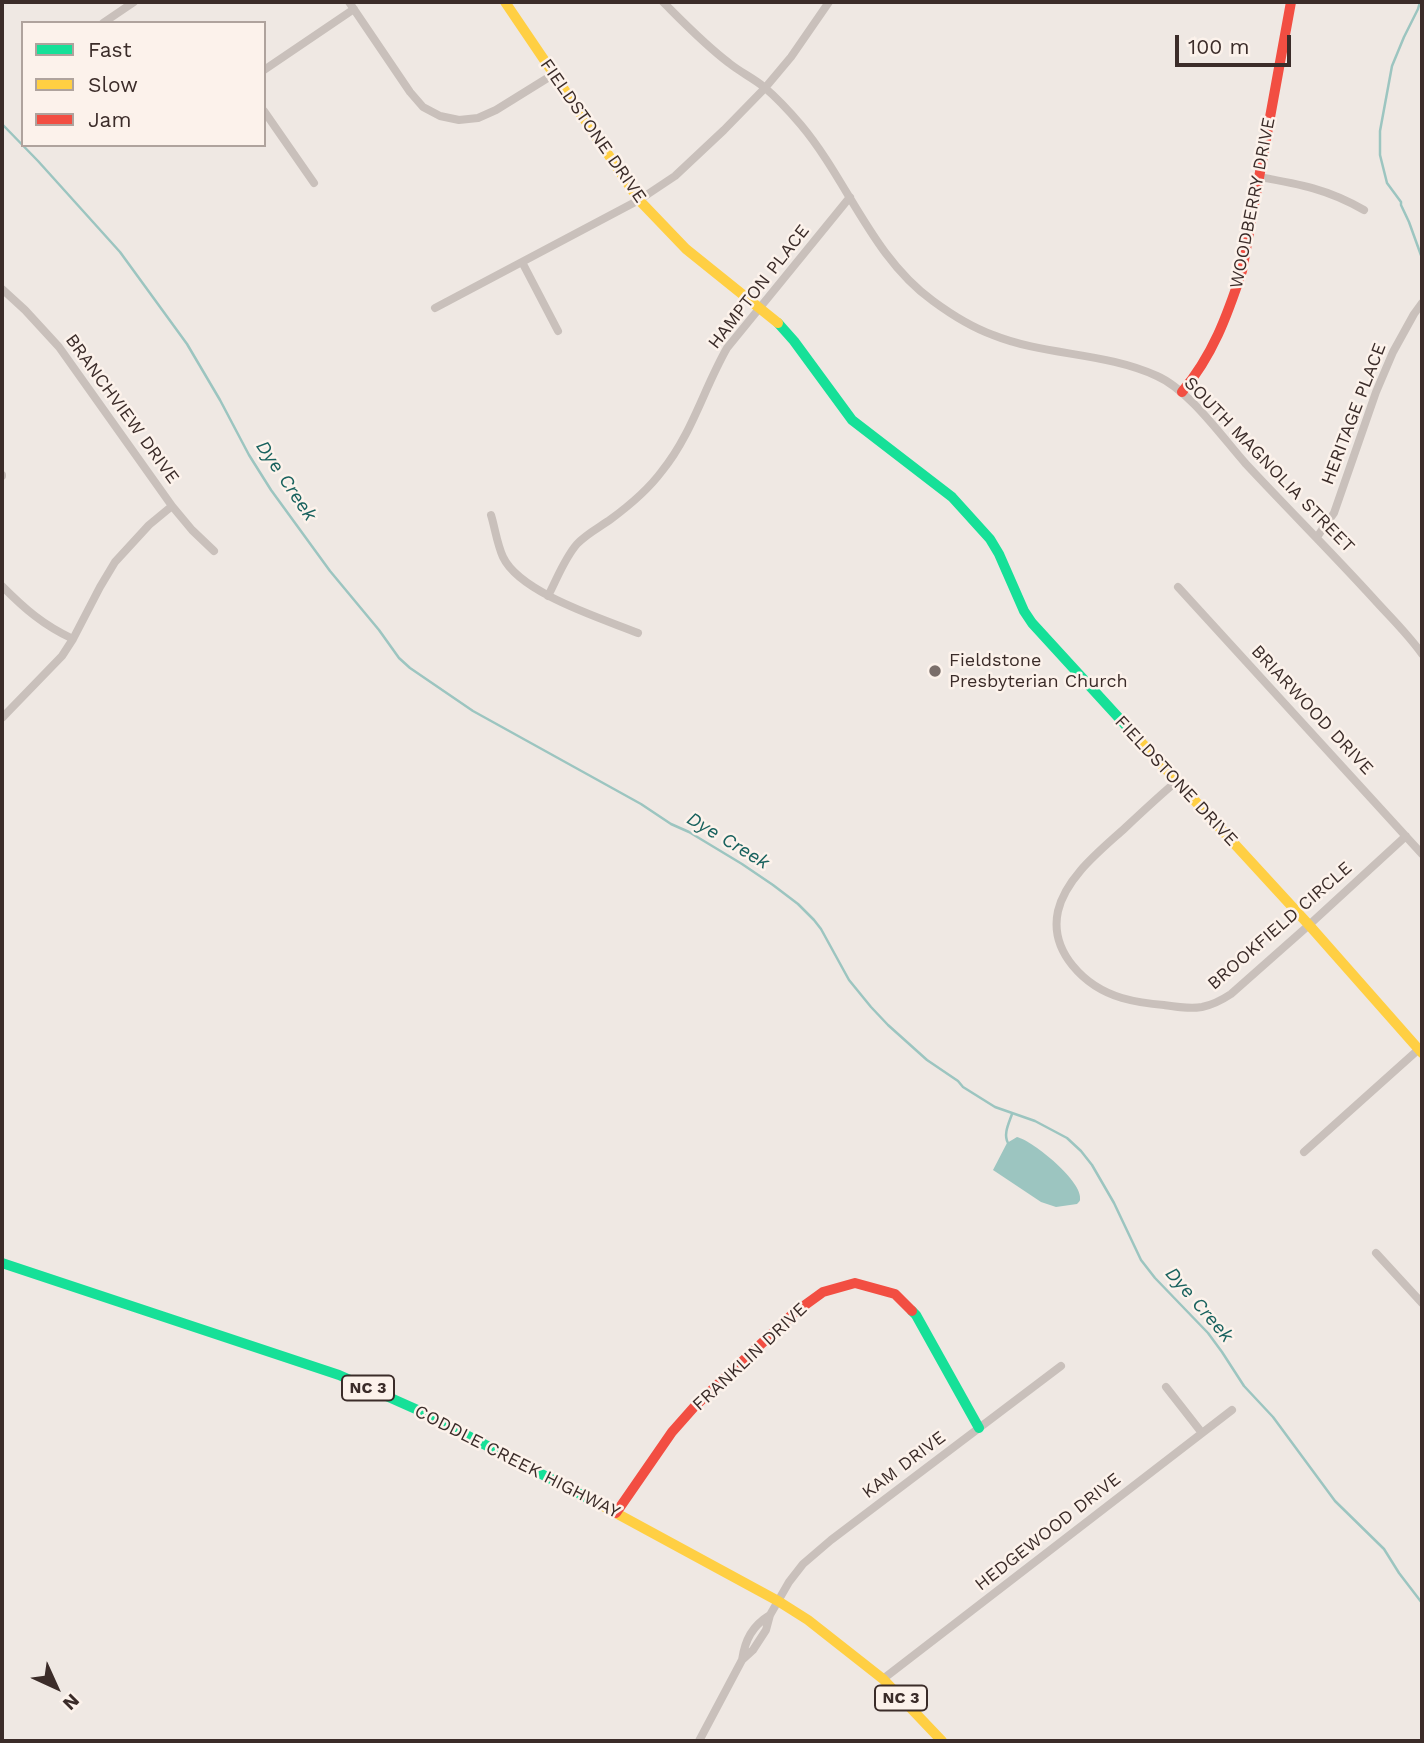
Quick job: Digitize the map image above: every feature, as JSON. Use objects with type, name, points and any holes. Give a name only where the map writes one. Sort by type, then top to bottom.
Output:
[{"type":"street","points":[[106,21],[134,2]]},
{"type":"street","name":"FIELDSTONE DRIVE","points":[[505,2],[639,200],[686,249],[775,318],[852,419],[952,496],[990,539],[1032,623],[1421,1051]]},
{"type":"street","name":"SOUTH MAGNOLIA STREET","points":[[663,2],[729,63],[765,88],[799,122],[819,147],[873,237],[894,264],[931,300],[964,322],[993,336],[1141,369],[1160,377],[1182,392],[1422,654]]},
{"type":"street","points":[[435,309],[639,200],[675,176],[765,88],[791,57],[829,2]]},
{"type":"street","name":"WOODBERRY DRIVE","points":[[1182,392],[1200,370],[1217,339],[1242,271],[1291,2]]},
{"type":"street","points":[[266,69],[351,5],[410,92],[423,107],[440,116],[459,120],[478,118],[554,74]]},
{"type":"street","points":[[266,114],[314,183]]},
{"type":"street","points":[[1259,177],[1309,186],[1334,194],[1364,210]]},
{"type":"street","name":"HAMPTON PLACE","points":[[548,596],[566,559],[577,544],[630,505],[665,468],[686,437],[727,348],[850,197]]},
{"type":"street","points":[[522,262],[558,331]]},
{"type":"street","name":"BRANCHVIEW DRIVE","points":[[2,289],[59,347],[172,506],[214,551]]},
{"type":"street","name":"HERITAGE PLACE","points":[[1317,537],[1334,513],[1376,391],[1393,352],[1422,303]]},
{"type":"street","points":[[2,718],[62,656],[115,562],[149,525],[172,506]]},
{"type":"street","points":[[491,515],[503,558],[515,574],[530,587],[638,633]]},
{"type":"street","points":[[2,586],[36,618],[73,639]]},
{"type":"street","name":"BRIARWOOD DRIVE","points":[[1178,587],[1422,854]]},
{"type":"street","name":"BROOKFIELD CIRCLE","points":[[1177,781],[1091,859],[1066,892],[1058,911],[1057,931],[1062,951],[1076,971],[1096,986],[1119,997],[1176,1007],[1203,1007],[1219,1002],[1309,925],[1406,836]]},
{"type":"street","points":[[1304,1152],[1421,1051]]},
{"type":"street","points":[[1376,1253],[1422,1303]]},
{"type":"street","name":"CODDLE CREEK HIGHWAY","points":[[2,1263],[339,1375],[421,1411],[616,1513],[808,1620],[884,1679],[942,1741]]},
{"type":"street","name":"FRANKLIN DRIVE","points":[[616,1513],[672,1432],[695,1406],[794,1313],[823,1292],[855,1283],[895,1294],[916,1315],[979,1428]]},
{"type":"street","name":"KAM DRIVE","points":[[699,1741],[742,1660],[754,1650],[766,1630],[769,1615],[803,1564],[831,1539],[1061,1366]]},
{"type":"street","points":[[1166,1387],[1202,1433]]},
{"type":"street","name":"HEDGEWOOD DRIVE","points":[[884,1679],[1232,1410]]},
{"type":"water","points":[[1017,1137],[1045,1154],[1066,1173],[1079,1192],[1080,1200],[1077,1204],[1056,1207],[1041,1202],[993,1170],[1007,1143]]},
{"type":"waterway","points":[[1420,2],[1392,66],[1380,131],[1380,155],[1387,183],[1401,202],[1422,258]]},
{"type":"waterway","name":"Dye Creek","points":[[2,124],[21,144]]},
{"type":"waterway","name":"Dye Creek","points":[[24,147],[120,252],[187,344],[271,490],[330,571],[399,658],[473,711],[641,804],[773,885],[814,920],[849,980],[888,1025],[927,1060],[995,1107],[1035,1121],[1067,1138],[1092,1165],[1114,1203],[1141,1260],[1208,1333],[1244,1386],[1273,1417],[1335,1501],[1384,1549],[1422,1603]]},
{"type":"waterway","points":[[1008,1143],[1006,1132],[1012,1114]]},
{"type":"traffic: fast","points":[[778,323],[852,420],[952,497],[990,539],[1032,623],[1140,741]]},
{"type":"traffic: fast","points":[[2,1263],[339,1375],[420,1411],[603,1506]]},
{"type":"traffic: fast","points":[[912,1311],[979,1428]]},
{"type":"traffic: slow","points":[[505,2],[639,200],[686,249],[778,323]]},
{"type":"traffic: slow","points":[[1140,741],[1422,1053]]},
{"type":"traffic: slow","points":[[603,1506],[808,1620],[883,1679],[942,1741]]},
{"type":"traffic: jam","points":[[1182,392],[1211,349],[1242,271],[1291,2]]},
{"type":"traffic: jam","points":[[616,1513],[672,1432],[695,1406],[794,1313],[823,1292],[855,1283],[895,1294],[912,1311]]},
{"type":"place","name":"Fieldstone Presbyterian Church","points":[[935,671]]}]
